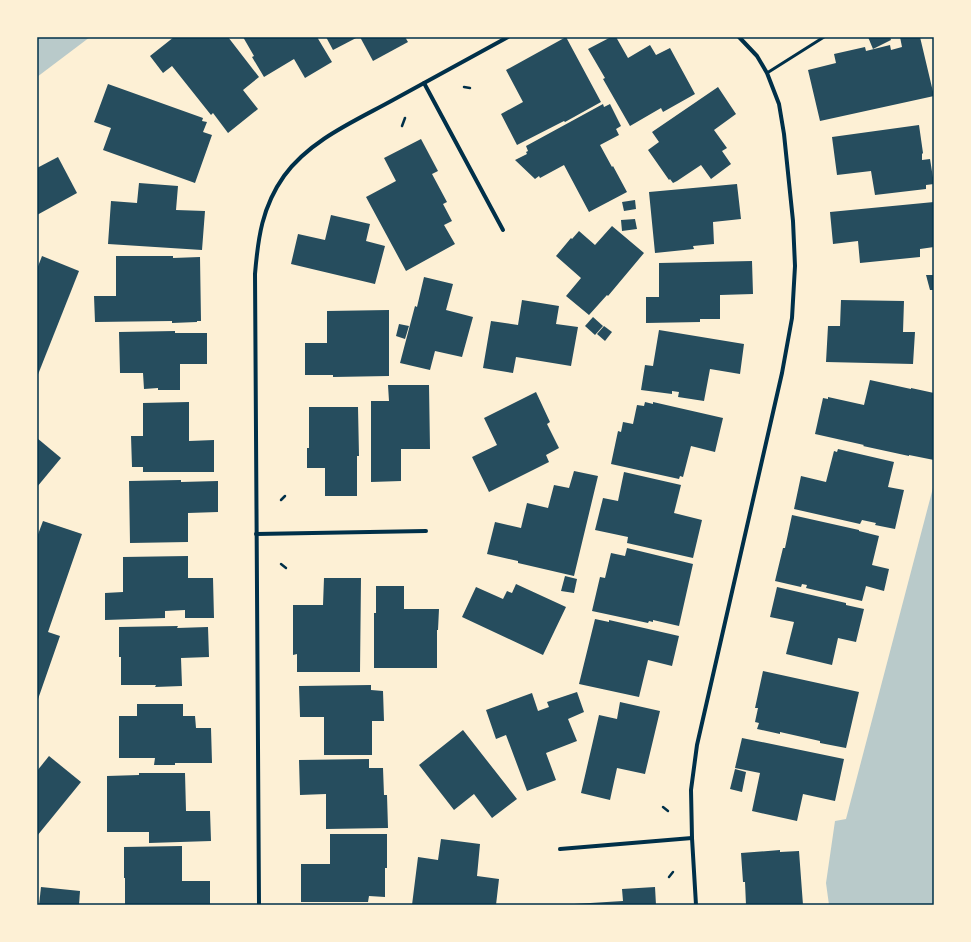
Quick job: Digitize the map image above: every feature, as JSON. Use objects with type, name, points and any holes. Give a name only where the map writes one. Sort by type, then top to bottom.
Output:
[{"type":"street","points":[[259,905],[255,274],[257,247],[262,221],[272,196],[284,176],[304,154],[332,133],[508,37]]},
{"type":"street","points":[[696,905],[691,790],[697,745],[782,373],[792,318],[795,266],[793,220],[784,134],[779,104],[767,73],[757,56],[739,37]]},
{"type":"street","points":[[424,83],[503,230]]},
{"type":"street","points":[[256,534],[426,532]]},
{"type":"street","points":[[560,849],[692,838]]},
{"type":"lane","points":[[767,73],[824,37]]},
{"type":"path","points":[[464,87],[470,88]]},
{"type":"path","points":[[402,126],[405,118]]},
{"type":"path","points":[[281,500],[285,496]]},
{"type":"path","points":[[281,564],[286,568]]},
{"type":"path","points":[[662,807],[668,811]]},
{"type":"path","points":[[668,877],[672,872]]},
{"type":"shaded area","points":[[37,37],[90,37],[37,77]]},
{"type":"shaded area","points":[[934,484],[934,905],[829,905],[826,883],[835,821],[846,819]]},
{"type":"building","points":[[174,37],[228,37],[259,77],[243,90],[258,109],[228,133],[213,113],[211,115],[172,66],[163,73],[150,56]]},
{"type":"building","points":[[243,37],[317,37],[332,62],[305,78],[294,59],[264,77],[252,57],[254,56]]},
{"type":"building","points":[[326,37],[358,37],[333,50]]},
{"type":"building","points":[[360,37],[405,37],[408,42],[373,61]]},
{"type":"building","points":[[566,37],[601,102],[565,122],[564,121],[517,145],[501,114],[523,102],[506,70]]},
{"type":"building","points":[[611,37],[616,37],[628,58],[650,45],[656,55],[670,48],[695,94],[663,112],[661,108],[630,126],[588,49]]},
{"type":"building","points":[[868,37],[890,37],[891,40],[873,49]]},
{"type":"building","points":[[900,37],[920,37],[934,96],[820,121],[808,70],[836,63],[834,54],[865,47],[866,51],[890,45],[891,50],[902,47]]},
{"type":"building","points":[[108,84],[203,118],[202,121],[207,122],[203,132],[212,135],[195,183],[103,150],[111,128],[94,122]]},
{"type":"building","points":[[718,87],[736,114],[714,130],[727,148],[722,151],[731,164],[711,179],[701,165],[673,183],[670,179],[669,180],[648,150],[659,142],[652,132]]},
{"type":"building","points":[[603,104],[604,107],[610,104],[621,126],[616,129],[619,135],[600,145],[627,192],[589,212],[564,165],[540,178],[539,176],[535,179],[515,160],[527,154],[526,152],[528,151],[526,146]]},
{"type":"building","points":[[919,125],[923,153],[922,160],[930,159],[934,184],[926,185],[926,189],[875,195],[871,171],[837,175],[832,137]]},
{"type":"building","points":[[421,139],[438,171],[432,174],[447,202],[443,204],[452,221],[444,225],[455,244],[406,271],[366,197],[396,181],[384,158]]},
{"type":"building","points":[[58,157],[77,193],[37,215],[37,168]]},
{"type":"building","points":[[139,183],[178,186],[176,210],[205,211],[202,250],[108,244],[111,201],[137,203]]},
{"type":"building","points":[[737,184],[741,219],[713,222],[714,244],[693,246],[694,249],[655,253],[649,192]]},
{"type":"building","points":[[635,200],[636,209],[624,211],[622,202]]},
{"type":"building","points":[[934,202],[934,247],[920,249],[920,257],[860,263],[858,241],[833,244],[830,212]]},
{"type":"building","points":[[331,215],[370,224],[366,241],[385,246],[375,284],[291,264],[298,234],[325,240]]},
{"type":"building","points":[[635,219],[637,229],[622,231],[621,220]]},
{"type":"building","points":[[612,226],[644,253],[608,296],[607,295],[589,315],[566,296],[581,278],[556,256],[579,231],[595,245]]},
{"type":"building","points":[[42,256],[79,271],[37,377],[37,269]]},
{"type":"building","points":[[116,256],[173,256],[173,258],[200,257],[201,321],[172,323],[172,321],[95,322],[94,296],[116,296]]},
{"type":"building","points":[[752,261],[753,294],[720,295],[720,319],[700,319],[700,322],[646,323],[646,297],[659,297],[659,263]]},
{"type":"building","points":[[926,275],[934,275],[934,290],[930,290]]},
{"type":"building","points":[[424,277],[453,284],[446,310],[473,317],[462,357],[435,351],[430,370],[400,363],[415,306],[417,307]]},
{"type":"building","points":[[522,300],[559,306],[556,324],[578,327],[571,366],[516,357],[513,373],[483,368],[491,321],[518,325]]},
{"type":"building","points":[[841,300],[904,301],[903,332],[915,332],[913,364],[826,362],[828,326],[840,326]]},
{"type":"building","points":[[389,310],[389,376],[333,377],[333,375],[305,375],[305,343],[327,343],[327,311]]},
{"type":"building","points":[[593,317],[603,326],[595,335],[585,326]]},
{"type":"building","points":[[399,324],[409,326],[405,339],[396,336]]},
{"type":"building","points":[[604,326],[612,332],[605,341],[597,334]]},
{"type":"building","points":[[659,330],[744,344],[740,374],[710,369],[704,401],[678,397],[679,392],[672,391],[672,394],[641,390],[645,365],[653,366]]},
{"type":"building","points":[[175,331],[175,333],[207,333],[207,364],[180,364],[180,390],[158,390],[158,388],[144,389],[143,373],[120,373],[119,332]]},
{"type":"building","points":[[870,380],[934,393],[934,460],[863,446],[864,445],[815,434],[823,398],[828,399],[828,397],[864,405]]},
{"type":"building","points":[[388,385],[429,385],[430,449],[401,449],[401,481],[371,482],[371,401],[389,401]]},
{"type":"building","points":[[536,392],[550,422],[547,424],[559,448],[546,455],[549,462],[489,492],[472,457],[497,445],[484,418]]},
{"type":"building","points":[[189,402],[189,441],[214,440],[214,472],[143,472],[143,467],[132,467],[131,436],[143,436],[143,403]]},
{"type":"building","points":[[645,402],[653,404],[653,402],[723,418],[715,452],[691,446],[683,477],[680,476],[679,479],[611,464],[618,431],[621,432],[623,422],[633,424],[637,405],[644,406]]},
{"type":"building","points":[[309,407],[358,407],[359,456],[357,456],[357,496],[325,496],[325,468],[307,468],[307,448],[309,448]]},
{"type":"building","points":[[37,438],[61,458],[37,487]]},
{"type":"building","points":[[838,449],[894,462],[888,487],[904,490],[895,529],[875,525],[876,523],[862,520],[860,524],[794,509],[801,476],[826,482],[834,451],[837,452]]},
{"type":"building","points":[[574,471],[598,476],[574,576],[487,554],[495,522],[521,528],[527,503],[548,508],[554,485],[569,488]]},
{"type":"building","points":[[624,472],[681,485],[674,513],[702,520],[693,558],[627,543],[628,537],[595,530],[603,498],[618,501]]},
{"type":"building","points":[[181,480],[181,482],[218,481],[218,512],[188,513],[188,542],[130,543],[129,481]]},
{"type":"building","points":[[792,515],[879,536],[872,565],[889,569],[884,591],[866,586],[862,601],[806,588],[807,585],[802,584],[801,587],[775,581],[783,548],[785,548]]},
{"type":"building","points":[[43,521],[82,534],[48,632],[60,636],[37,702],[37,537]]},
{"type":"building","points":[[627,548],[693,564],[679,626],[653,620],[653,622],[649,621],[648,623],[592,611],[600,577],[605,578],[611,553],[625,556]]},
{"type":"building","points":[[188,556],[188,578],[213,578],[214,618],[185,618],[185,610],[165,611],[165,618],[105,620],[105,593],[123,592],[123,557]]},
{"type":"building","points":[[565,576],[577,579],[574,593],[561,591]]},
{"type":"building","points":[[324,578],[361,578],[360,672],[297,672],[297,654],[293,655],[293,605],[323,605]]},
{"type":"building","points":[[516,584],[566,607],[543,655],[462,617],[476,587],[503,599],[507,591],[512,593]]},
{"type":"building","points":[[376,586],[404,586],[404,609],[439,609],[437,630],[437,668],[374,668],[374,613],[376,613]]},
{"type":"building","points":[[777,587],[846,603],[846,605],[864,609],[856,642],[838,638],[832,665],[786,654],[794,622],[770,617]]},
{"type":"building","points":[[595,619],[609,622],[609,620],[679,636],[672,666],[648,660],[639,697],[579,684]]},
{"type":"building","points":[[178,626],[177,628],[208,627],[209,657],[181,658],[182,686],[155,687],[156,685],[121,685],[119,627]]},
{"type":"building","points":[[763,671],[859,692],[846,748],[820,743],[820,741],[780,732],[780,734],[757,729],[759,723],[755,722],[758,708],[755,708]]},
{"type":"building","points":[[371,685],[371,690],[383,691],[384,721],[372,721],[372,755],[324,755],[324,717],[300,717],[299,686]]},
{"type":"building","points":[[577,692],[584,712],[568,719],[577,741],[546,753],[556,780],[527,791],[506,735],[496,739],[486,710],[532,693],[538,711],[549,707],[547,702]]},
{"type":"building","points":[[620,702],[660,711],[645,774],[617,768],[610,800],[581,793],[599,715],[617,719]]},
{"type":"building","points":[[137,704],[183,704],[183,716],[195,716],[196,728],[211,728],[212,763],[175,763],[175,765],[154,765],[155,758],[119,758],[119,716],[137,716]]},
{"type":"building","points":[[463,730],[517,799],[492,818],[474,794],[454,810],[419,765]]},
{"type":"building","points":[[742,738],[844,759],[835,801],[803,794],[797,821],[752,811],[760,773],[735,768]]},
{"type":"building","points":[[49,756],[81,782],[37,836],[37,771]]},
{"type":"building","points":[[369,759],[369,768],[383,768],[384,795],[387,795],[388,828],[326,829],[326,794],[300,795],[299,760]]},
{"type":"building","points":[[735,769],[746,772],[742,792],[730,789]]},
{"type":"building","points":[[139,773],[185,773],[186,811],[210,811],[211,841],[149,843],[149,832],[107,832],[107,776],[139,775]]},
{"type":"building","points":[[330,834],[387,834],[385,897],[369,896],[368,902],[301,902],[301,864],[330,864]]},
{"type":"building","points":[[441,839],[480,844],[477,876],[499,879],[496,905],[412,905],[418,857],[438,860]]},
{"type":"building","points":[[182,846],[182,881],[210,881],[210,905],[125,905],[124,847]]},
{"type":"building","points":[[780,850],[780,852],[799,851],[803,905],[746,905],[745,882],[743,882],[741,853]]},
{"type":"building","points":[[41,887],[80,891],[79,905],[39,905]]},
{"type":"building","points":[[655,887],[656,905],[574,905],[623,901],[622,889]]}]
